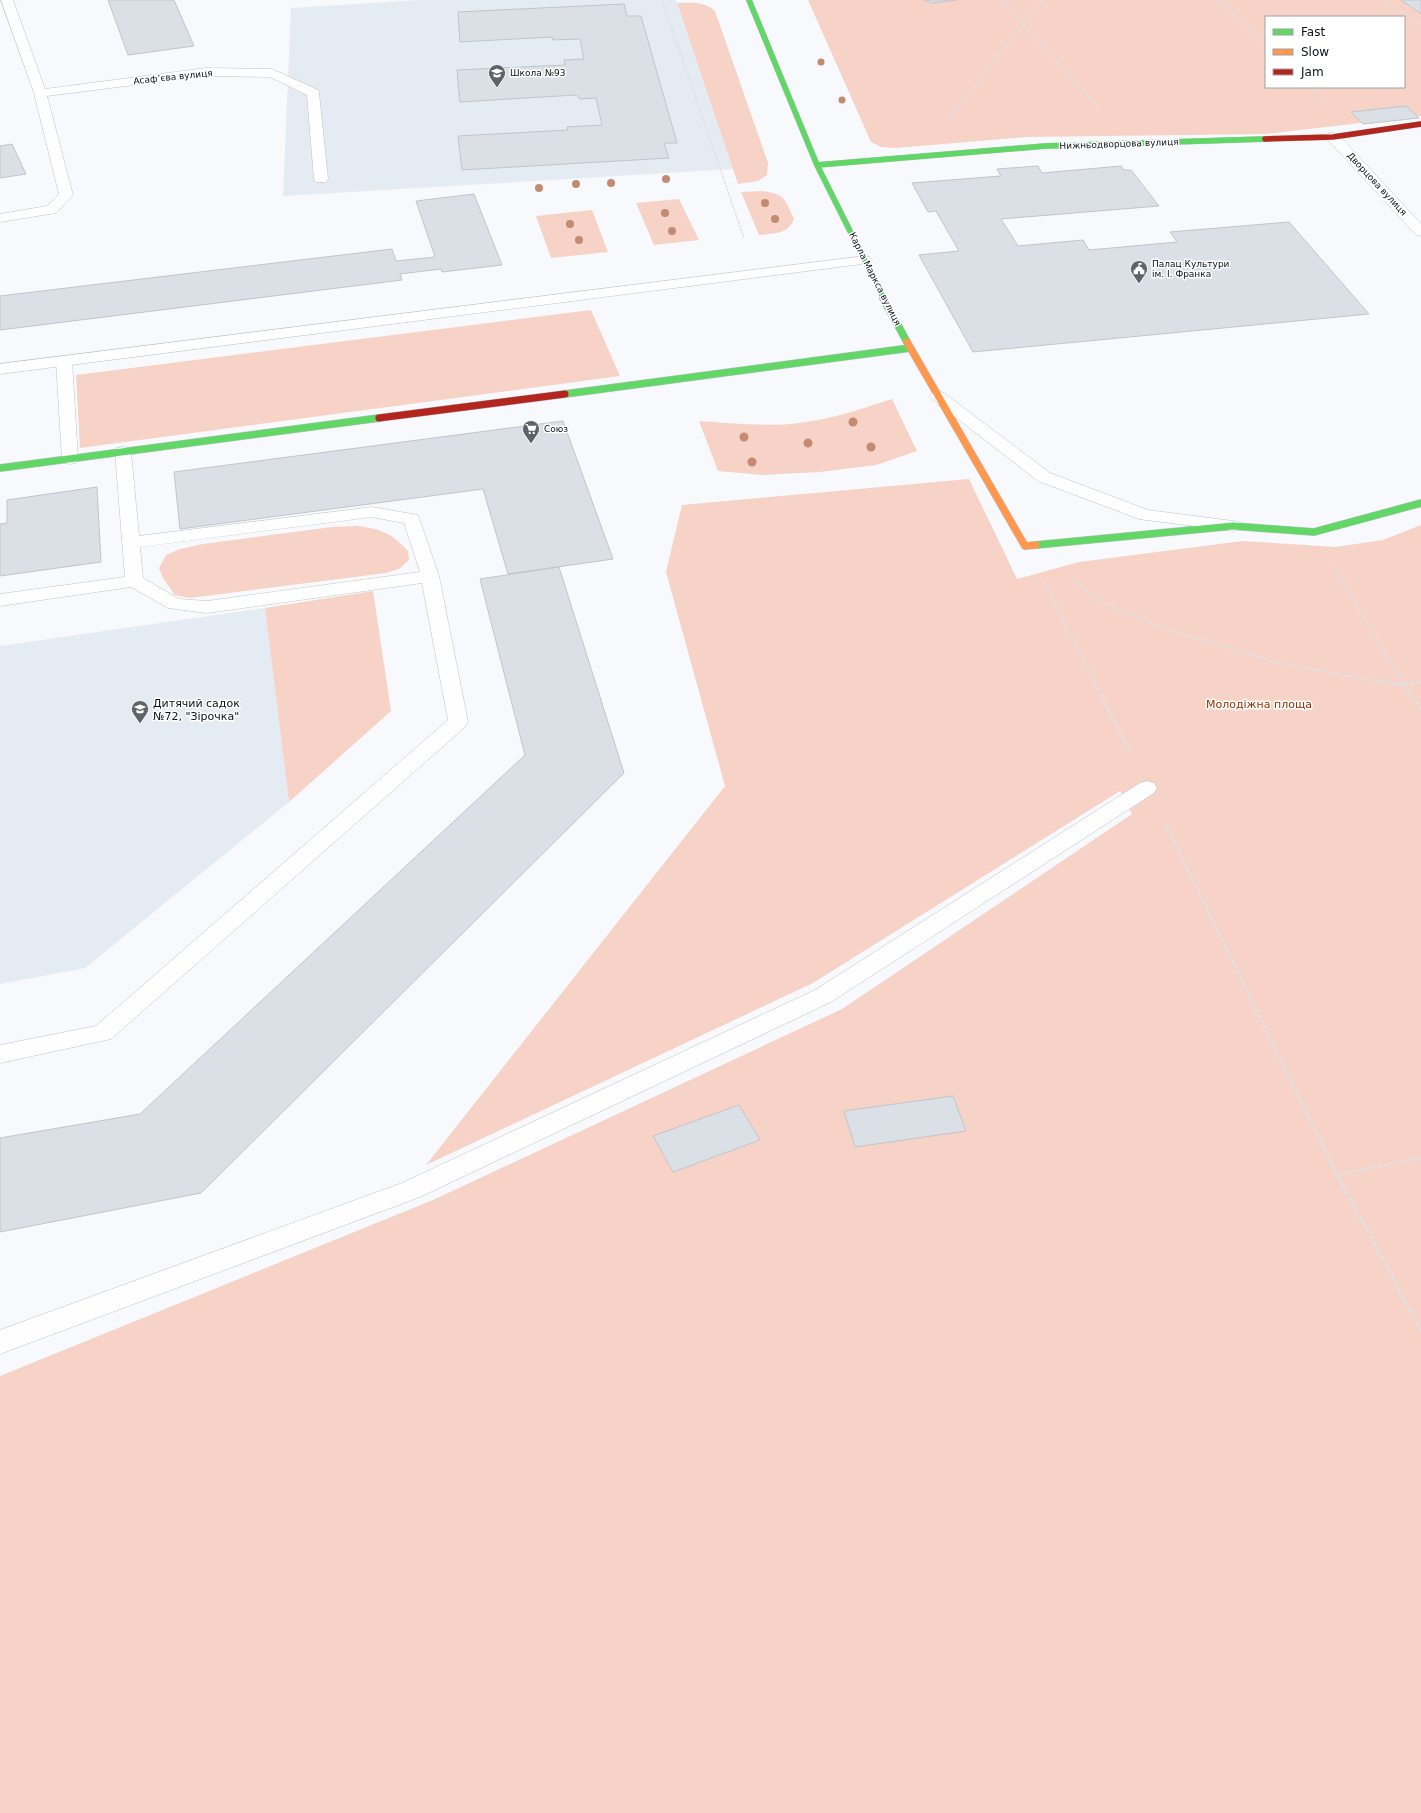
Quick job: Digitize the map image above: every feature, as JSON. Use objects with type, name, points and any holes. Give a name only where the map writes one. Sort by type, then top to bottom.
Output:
[{"type":"street","points":[[0,218],[52,210],[66,194],[40,94],[7,0]]},
{"type":"street","name":"Карла Маркса вулиця","points":[[749,0],[817,165],[865,260],[910,348],[1025,546]]},
{"type":"street","name":"Асаф’єва вулиця","points":[[40,94],[206,72],[272,73],[313,93],[321,179]]},
{"type":"street","name":"Нижньодворцова вулиця","points":[[817,165],[917,158],[1045,146],[1333,136],[1421,124]]},
{"type":"street","name":"Дворцова вулиця","points":[[1333,136],[1421,232]]},
{"type":"street","points":[[0,369],[865,260]]},
{"type":"street","points":[[0,468],[910,348]]},
{"type":"street","points":[[64,361],[70,459]]},
{"type":"street","points":[[938,396],[1044,477],[1145,515],[1233,526],[1314,532],[1421,503]]},
{"type":"street","points":[[123,452],[134,581]]},
{"type":"street","points":[[0,1054],[103,1033],[458,722],[430,576],[412,519],[372,512],[130,543]]},
{"type":"street","points":[[1025,546],[1233,526]]},
{"type":"street","points":[[0,600],[134,581],[175,604],[207,607],[430,576]]},
{"type":"street","points":[[0,1342],[411,1190],[823,996],[1148,788]]},
{"type":"path","points":[[662,0],[745,240]]},
{"type":"path","points":[[1002,0],[1130,143]]},
{"type":"path","points":[[917,158],[1043,0]]},
{"type":"path","points":[[1219,0],[1265,43]]},
{"type":"path","points":[[1383,0],[1421,25]]},
{"type":"path","points":[[1314,532],[1404,685],[1421,709]]},
{"type":"path","points":[[1025,546],[1103,603],[1166,629],[1278,663],[1354,678],[1404,685],[1421,682]]},
{"type":"path","points":[[1025,546],[1148,788],[1337,1175],[1421,1330]]},
{"type":"path","points":[[1337,1175],[1421,1158]]},
{"type":"shaded area","name":"Школа №93","points":[[421,0],[676,0],[733,169],[283,196],[291,8]]},
{"type":"shaded area","name":"Дитячий садок №72, \"Зірочка\"","points":[[265,608],[289,802],[85,968],[0,984],[0,646]]},
{"type":"green space","points":[[808,0],[1421,0],[1421,116],[1266,134],[1027,137],[895,148],[881,147],[871,142]]},
{"type":"green space","points":[[677,3],[702,4],[715,11],[768,163],[767,175],[758,181],[738,184]]},
{"type":"green space","points":[[762,191],[780,196],[786,202],[794,219],[784,231],[759,235],[741,192]]},
{"type":"green space","points":[[679,199],[699,240],[654,245],[636,203]]},
{"type":"green space","points":[[592,210],[608,252],[551,258],[536,216]]},
{"type":"green space","points":[[591,310],[620,376],[80,448],[76,375]]},
{"type":"green space","points":[[892,399],[917,451],[876,465],[820,472],[762,475],[718,471],[699,421],[780,425],[794,424],[839,415]]},
{"type":"green space","name":"Молодіжна площа","points":[[969,479],[1017,579],[1079,562],[1243,541],[1335,547],[1383,540],[1421,525],[1421,1813],[0,1813],[0,1376],[433,1200],[842,1009],[1132,814],[1120,791],[813,983],[426,1165],[725,786],[666,572],[682,505]]},
{"type":"green space","points":[[357,526],[380,530],[391,536],[408,551],[409,560],[399,569],[386,573],[190,598],[175,595],[163,578],[159,568],[166,555],[180,549],[203,544],[332,527]]},
{"type":"green space","points":[[373,591],[391,711],[289,802],[265,608]]},
{"type":"building","points":[[108,0],[174,0],[194,46],[128,55]]},
{"type":"building","points":[[924,0],[956,0],[932,3]]},
{"type":"building","points":[[1401,0],[1421,0],[1421,13],[1420,13]]},
{"type":"building","points":[[624,4],[627,16],[641,16],[677,143],[664,143],[669,158],[462,170],[458,136],[568,130],[567,127],[602,125],[596,98],[580,99],[576,95],[460,102],[457,70],[565,65],[564,60],[584,59],[580,39],[553,40],[552,37],[460,42],[458,12]]},
{"type":"building","points":[[1406,106],[1419,118],[1363,124],[1351,112]]},
{"type":"building","points":[[12,144],[26,174],[0,178],[0,146]]},
{"type":"building","name":"Палац Культури ім. І. Франка","points":[[1038,166],[1042,173],[1121,166],[1124,170],[1131,170],[1159,206],[1001,219],[1018,246],[1083,240],[1089,250],[1177,242],[1170,232],[1289,222],[1369,314],[973,352],[919,255],[959,251],[936,211],[928,212],[912,183],[1001,176],[997,169]]},
{"type":"building","points":[[474,194],[502,265],[442,272],[441,269],[400,274],[402,280],[0,330],[0,296],[392,249],[396,261],[435,257],[416,201]]},
{"type":"building","points":[[563,421],[613,559],[508,574],[483,489],[180,529],[174,472]]},
{"type":"building","points":[[97,487],[101,562],[0,576],[0,524],[7,523],[7,500]]},
{"type":"building","points":[[559,567],[624,773],[201,1193],[0,1232],[0,1138],[140,1114],[525,755],[480,579]]},
{"type":"building","points":[[953,1096],[966,1131],[855,1147],[844,1111]]},
{"type":"building","points":[[739,1105],[760,1140],[673,1172],[653,1136]]},
{"type":"traffic: fast","points":[[749,0],[817,165],[865,263],[907,342]]},
{"type":"traffic: fast","points":[[817,165],[1045,146],[1265,139]]},
{"type":"traffic: fast","points":[[565,394],[910,348]]},
{"type":"traffic: fast","points":[[0,468],[379,418]]},
{"type":"traffic: fast","points":[[1036,545],[1233,526],[1314,532],[1421,503]]},
{"type":"traffic: slow","points":[[907,342],[1025,546],[1036,545]]},
{"type":"traffic: jam","points":[[1265,139],[1333,137],[1421,124]]},
{"type":"traffic: jam","points":[[379,418],[565,394]]},
{"type":"place","name":"Школа №93","points":[[497,88]]},
{"type":"place","name":"Палац Культури ім. І. Франка","points":[[1139,284]]},
{"type":"place","name":"Союз","points":[[531,444]]},
{"type":"place","name":"Дитячий садок №72, \"Зірочка\"","points":[[140,724]]}]
